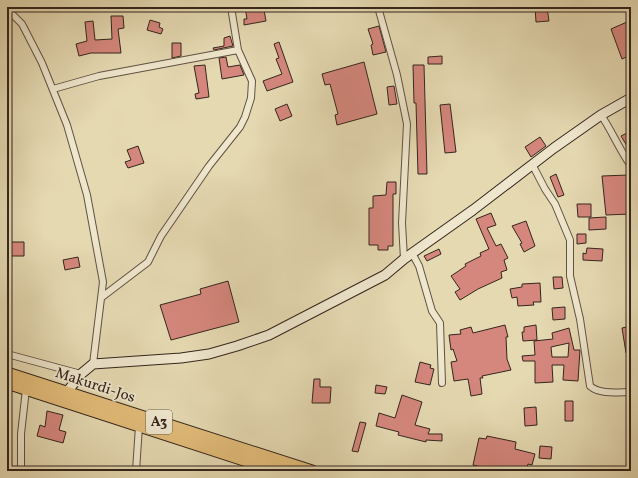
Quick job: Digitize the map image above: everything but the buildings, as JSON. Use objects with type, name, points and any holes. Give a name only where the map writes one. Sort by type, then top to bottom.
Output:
[{"type":"highway","name":"Makurdi-Jos","points":[[7,373],[312,471]]},
{"type":"highway","name":"Makurdi-Jos","points":[[7,383],[278,471]]},
{"type":"street","points":[[102,297],[148,262],[161,236],[209,166],[240,127],[250,102],[252,82],[238,50],[231,7]]},
{"type":"street","points":[[378,7],[397,74],[407,124],[402,223],[404,259]]},
{"type":"street","points":[[7,9],[22,24],[42,63],[67,125],[87,195],[103,282],[93,364]]},
{"type":"street","points":[[53,89],[99,76],[238,50]]},
{"type":"street","points":[[67,392],[81,374],[93,364],[181,358],[209,354],[237,346],[269,335],[385,276],[404,259],[473,210],[532,164],[601,115],[631,98]]},
{"type":"street","points":[[601,115],[608,125],[619,149],[631,166]]},
{"type":"street","points":[[532,164],[555,204],[570,240],[570,276],[580,319],[590,386],[596,390],[605,392],[631,392]]},
{"type":"street","points":[[412,253],[419,266],[432,311],[440,323],[442,383]]},
{"type":"street","points":[[7,354],[81,374]]},
{"type":"street","points":[[21,471],[21,434],[26,389]]},
{"type":"street","points":[[136,471],[139,426]]}]
